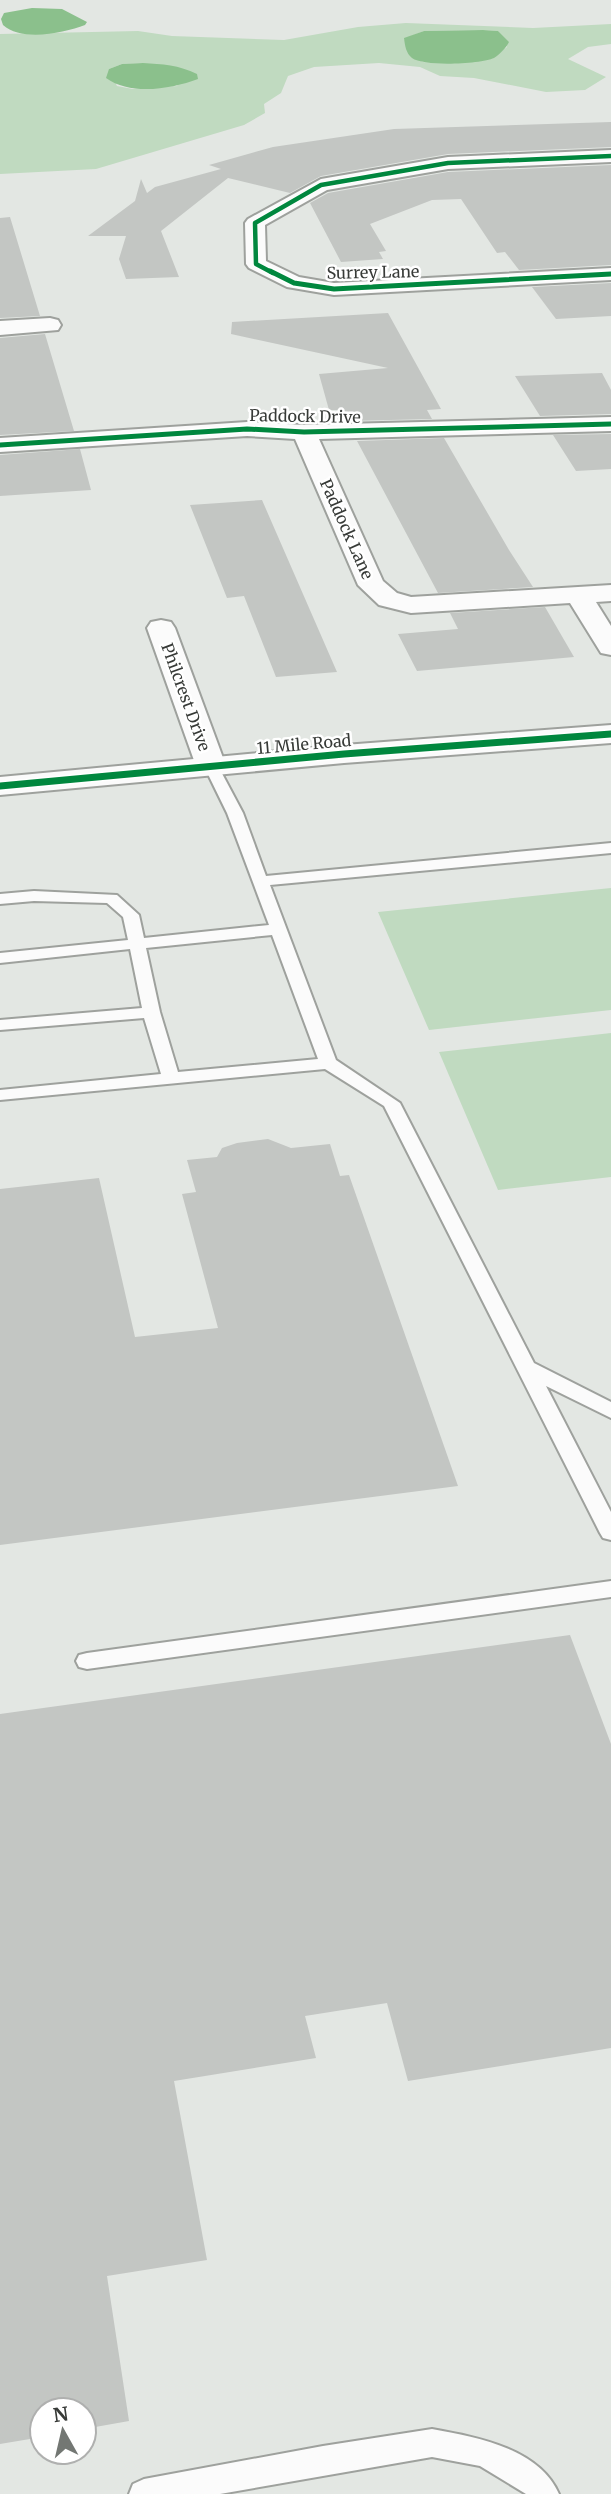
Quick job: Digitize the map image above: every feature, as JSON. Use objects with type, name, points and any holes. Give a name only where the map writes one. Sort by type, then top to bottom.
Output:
[{"type":"street","name":"Surrey Lane","points":[[611,156],[449,163],[321,186],[255,223],[256,264],[294,284],[334,289],[611,274]]},
{"type":"street","points":[[0,328],[50,325]]},
{"type":"street","name":"Paddock Drive","points":[[0,445],[247,429],[304,432],[611,424]]},
{"type":"street","name":"Paddock Lane","points":[[304,432],[371,585],[388,599],[411,606],[611,593]]},
{"type":"street","points":[[578,595],[611,647]]},
{"type":"street","name":"Philcrest Drive","points":[[160,628],[211,766]]},
{"type":"street","name":"11 Mile Road","points":[[0,786],[611,734]]},
{"type":"lane","points":[[211,766],[235,813],[328,1063],[391,1103],[611,1533]]},
{"type":"lane","points":[[260,881],[611,848]]},
{"type":"lane","points":[[0,900],[34,896],[111,898],[131,915],[151,1012],[172,1078]]},
{"type":"lane","points":[[0,958],[278,929]]},
{"type":"lane","points":[[0,1025],[151,1012]]},
{"type":"lane","points":[[0,1095],[328,1063]]},
{"type":"lane","points":[[526,1367],[611,1411]]},
{"type":"lane","points":[[87,1661],[611,1589]]},
{"type":"lane","points":[[144,2494],[323,2460],[432,2444],[485,2453],[535,2481],[544,2494]]},
{"type":"shaded area","points":[[32,8],[62,9],[87,22],[85,25],[55,33],[32,35],[11,30],[3,25],[1,19],[4,13]]},
{"type":"shaded area","points":[[406,23],[533,28],[611,24],[611,44],[588,47],[568,59],[606,77],[585,90],[546,92],[474,78],[440,76],[420,67],[379,63],[314,67],[288,76],[281,93],[264,104],[265,113],[244,125],[96,169],[0,174],[0,34],[138,31],[172,36],[284,40],[358,27]],"holes":[[[424,31],[498,31],[507,47],[493,58],[460,63],[422,62],[404,39]],[[143,63],[178,86],[133,89],[117,86],[109,69],[122,64]]]},
{"type":"shaded area","points":[[424,31],[498,31],[509,42],[503,51],[487,60],[428,63],[412,58],[405,47],[404,38]]},
{"type":"shaded area","points":[[143,63],[184,69],[197,74],[198,79],[176,86],[139,89],[116,84],[106,78],[109,69],[122,64]]},
{"type":"shaded area","points":[[611,888],[611,1010],[429,1030],[378,912]]},
{"type":"shaded area","points":[[611,1033],[611,1177],[498,1190],[439,1052]]},
{"type":"building","points":[[611,122],[611,147],[448,154],[321,176],[290,193],[228,178],[161,231],[179,277],[126,279],[119,259],[126,236],[88,236],[135,201],[141,179],[147,193],[155,187],[221,169],[209,165],[273,147],[394,129]]},
{"type":"building","points":[[611,165],[611,265],[519,270],[505,252],[497,253],[461,199],[432,200],[370,224],[386,251],[379,252],[383,259],[341,262],[310,203],[328,193],[448,172]]},
{"type":"building","points":[[10,217],[40,316],[0,318],[0,218]]},
{"type":"building","points":[[611,283],[611,316],[556,319],[532,287]]},
{"type":"building","points":[[388,313],[441,409],[427,410],[432,419],[347,421],[341,410],[329,410],[319,374],[388,368],[231,334],[232,322]]},
{"type":"building","points":[[45,334],[74,431],[0,435],[0,338]]},
{"type":"building","points":[[602,373],[611,390],[611,414],[540,416],[515,376]]},
{"type":"building","points":[[611,434],[611,469],[576,471],[553,435]]},
{"type":"building","points":[[444,438],[533,587],[438,593],[357,441]]},
{"type":"building","points":[[80,449],[91,490],[0,496],[0,455]]},
{"type":"building","points":[[262,500],[337,672],[276,677],[244,596],[227,598],[190,505]]},
{"type":"building","points":[[545,607],[574,657],[417,671],[398,634],[458,629],[450,613]]},
{"type":"building","points":[[268,1139],[291,1148],[330,1144],[340,1176],[349,1175],[458,1486],[0,1545],[0,1189],[99,1178],[135,1337],[218,1328],[182,1194],[196,1192],[187,1160],[217,1157],[222,1148]]},
{"type":"building","points":[[570,1635],[611,1744],[611,2048],[408,2081],[387,2003],[305,2016],[316,2058],[174,2081],[207,2260],[107,2276],[129,2421],[98,2427],[98,2396],[28,2396],[28,2439],[0,2444],[0,1714]]},
{"type":"cycle path","points":[[611,156],[448,163],[321,185],[255,223],[256,264],[294,283],[334,289],[611,274]]},
{"type":"cycle path","points":[[0,445],[247,429],[304,432],[611,424]]},
{"type":"cycle path","points":[[0,786],[344,754],[611,734]]}]
